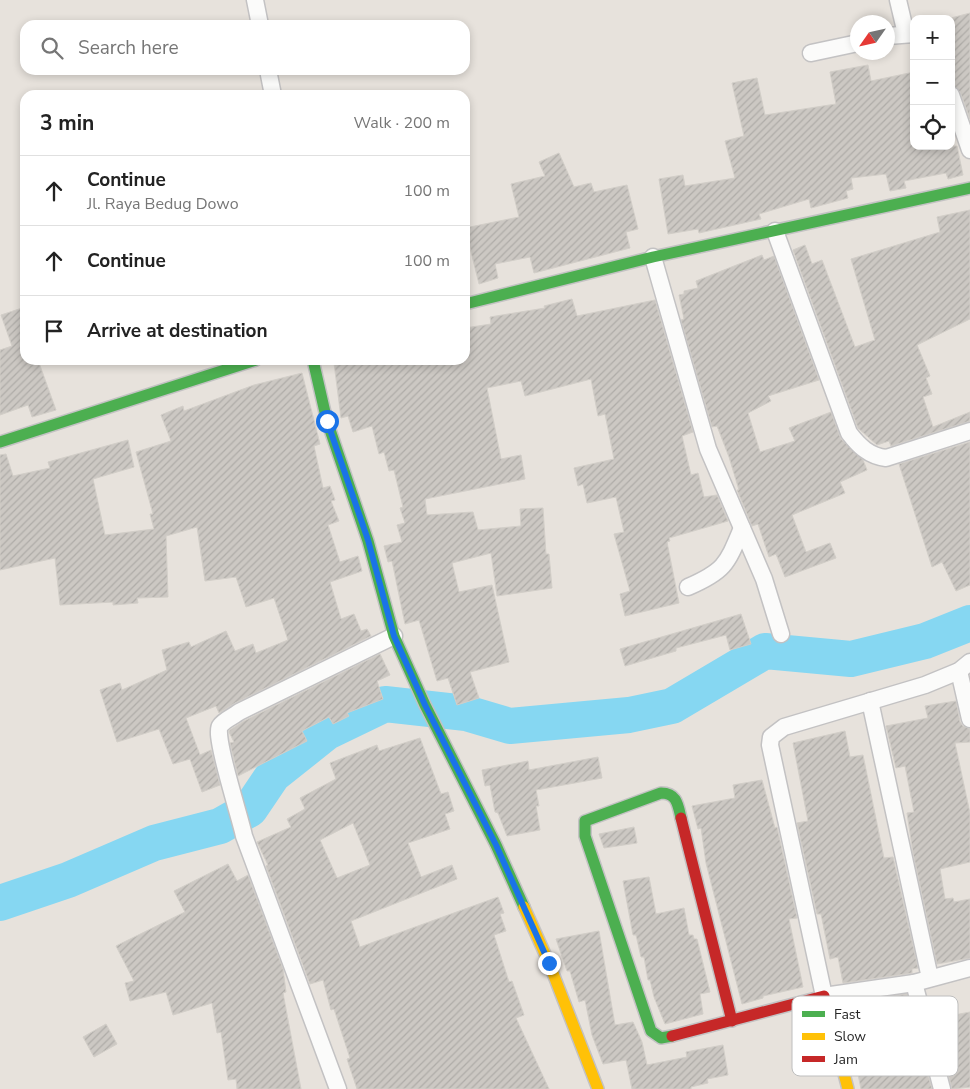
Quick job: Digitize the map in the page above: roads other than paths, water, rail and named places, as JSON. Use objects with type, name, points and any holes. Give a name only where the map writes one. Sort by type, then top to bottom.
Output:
[{"type":"street","points":[[255,0],[259,20]]},
{"type":"street","points":[[895,35],[910,34],[898,0]]},
{"type":"street","points":[[811,53],[850,45]]},
{"type":"street","points":[[269,75],[272,90]]},
{"type":"street","points":[[954,105],[970,150]]},
{"type":"street","points":[[470,303],[653,257],[970,188]]},
{"type":"street","points":[[775,231],[849,433],[860,447],[875,457],[886,458],[970,431]]},
{"type":"street","points":[[653,257],[708,449],[764,579],[781,634]]},
{"type":"street","points":[[0,442],[240,365]]},
{"type":"street","points":[[315,365],[327,421],[368,540],[394,636],[425,705],[496,845],[545,955],[598,1089]]},
{"type":"street","points":[[688,587],[723,569],[742,528]]},
{"type":"street","points":[[338,1089],[244,836],[239,809],[219,747],[220,726],[239,712],[394,636]]},
{"type":"street","points":[[970,719],[964,666],[925,685],[784,728],[771,737],[770,745],[824,996],[914,984],[970,968]]},
{"type":"street","points":[[870,701],[930,978]]},
{"type":"street","points":[[732,1021],[676,800],[668,793],[661,793],[585,821],[583,825],[585,836],[651,1032],[661,1038],[732,1021],[792,1005]]},
{"type":"street","points":[[914,984],[917,996]]},
{"type":"street","points":[[845,1076],[848,1089]]},
{"type":"street","points":[[939,1076],[942,1089]]},
{"type":"waterway","points":[[0,903],[68,880],[154,843],[220,826],[250,809],[273,775],[327,732],[385,704],[466,713],[510,726],[629,715],[672,706],[765,651],[851,659],[925,641],[970,623]]}]
